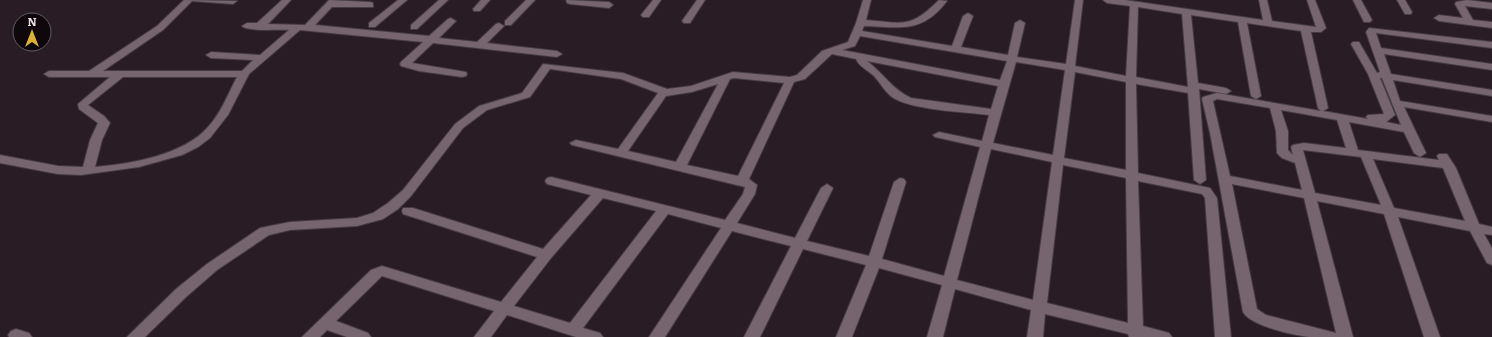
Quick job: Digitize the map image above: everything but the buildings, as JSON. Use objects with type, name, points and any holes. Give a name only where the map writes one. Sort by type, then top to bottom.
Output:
[{"type":"street","points":[[92,74],[143,41],[164,25],[175,12],[189,0]]},
{"type":"street","points":[[196,0],[233,1]]},
{"type":"street","points":[[259,27],[287,0]]},
{"type":"street","points":[[372,25],[403,0]]},
{"type":"street","points":[[414,27],[444,0]]},
{"type":"street","points":[[477,9],[486,0]]},
{"type":"street","points":[[479,45],[531,0]]},
{"type":"street","points":[[571,0],[570,2],[610,5]]},
{"type":"street","points":[[646,15],[657,0]]},
{"type":"street","points":[[688,21],[701,0]]},
{"type":"street","points":[[547,66],[623,76],[666,92],[692,89],[727,76],[735,75],[790,80],[801,77],[813,63],[829,51],[851,45],[861,23],[867,0]]},
{"type":"street","points":[[1035,337],[1078,0]]},
{"type":"street","points":[[1107,0],[1318,30],[1321,28],[1311,0]]},
{"type":"street","points":[[1263,0],[1268,24]]},
{"type":"street","points":[[1357,0],[1367,20]]},
{"type":"street","points":[[1401,0],[1408,12]]},
{"type":"street","points":[[861,23],[917,23],[926,17],[942,1]]},
{"type":"street","points":[[308,27],[332,2],[370,4]]},
{"type":"street","points":[[1470,22],[1459,4],[1467,3],[1492,6]]},
{"type":"street","points":[[1134,4],[1131,79],[1136,333]]},
{"type":"street","points":[[1186,12],[1200,180]]},
{"type":"street","points":[[956,48],[968,16]]},
{"type":"street","points":[[1439,18],[1492,25]]},
{"type":"street","points":[[1242,20],[1261,100]]},
{"type":"street","points":[[451,22],[406,63],[406,65],[462,74]]},
{"type":"street","points":[[935,337],[951,283],[995,113],[1012,59],[1020,24]]},
{"type":"street","points":[[135,337],[181,293],[212,267],[265,231],[290,226],[357,222],[378,216],[393,206],[406,194],[459,126],[483,108],[526,95],[557,54],[308,27],[247,26]]},
{"type":"street","points":[[247,71],[298,27]]},
{"type":"street","points":[[1305,29],[1308,36],[1323,108]]},
{"type":"street","points":[[1325,336],[1262,320],[1250,312],[1225,179],[1207,99],[1217,96],[1261,100],[1323,108],[1383,119],[1389,117],[1380,75],[1377,50],[1371,32],[1372,30],[1492,45]]},
{"type":"street","points":[[856,33],[956,48],[1012,59],[1193,88],[1261,100],[1275,107],[1407,129]]},
{"type":"street","points":[[1356,44],[1380,75],[1396,103],[1407,129],[1420,153]]},
{"type":"street","points":[[1377,50],[1492,67]]},
{"type":"street","points":[[829,51],[1004,84]]},
{"type":"street","points":[[211,55],[263,58]]},
{"type":"street","points":[[860,57],[862,62],[878,74],[888,88],[896,95],[908,100],[995,113]]},
{"type":"street","points":[[0,159],[19,161],[53,169],[88,170],[146,162],[175,153],[196,143],[206,136],[213,127],[244,74],[49,74]]},
{"type":"street","points":[[88,170],[96,140],[104,124],[100,118],[83,107],[83,104],[120,74]]},
{"type":"street","points":[[1380,75],[1492,93]]},
{"type":"street","points":[[680,167],[727,76]]},
{"type":"street","points":[[742,181],[790,80]]},
{"type":"street","points":[[621,153],[662,94],[666,92]]},
{"type":"street","points":[[1396,103],[1492,119]]},
{"type":"street","points":[[1275,107],[1282,133],[1281,146],[1285,155],[1289,158],[1300,160]]},
{"type":"street","points":[[1342,118],[1353,153]]},
{"type":"street","points":[[939,135],[1057,161],[1132,174],[1202,189],[1209,194],[1211,198],[1223,337]]},
{"type":"street","points":[[576,143],[742,181],[751,185],[751,189],[729,225],[657,337]]},
{"type":"street","points":[[1345,337],[1297,149],[1300,146],[1366,155],[1445,161],[1474,227],[1492,260]]},
{"type":"street","points":[[1366,155],[1389,210],[1432,337]]},
{"type":"street","points":[[1225,179],[1492,230]]},
{"type":"street","points":[[552,181],[874,262],[1136,333],[1164,337]]},
{"type":"street","points":[[844,337],[874,262],[900,182]]},
{"type":"street","points":[[752,337],[826,188]]},
{"type":"street","points":[[482,337],[546,255],[600,193]]},
{"type":"street","points":[[573,330],[665,210]]},
{"type":"street","points":[[408,211],[546,255]]},
{"type":"street","points":[[310,337],[376,273],[382,271],[595,337]]},
{"type":"street","points":[[324,323],[363,337]]}]
